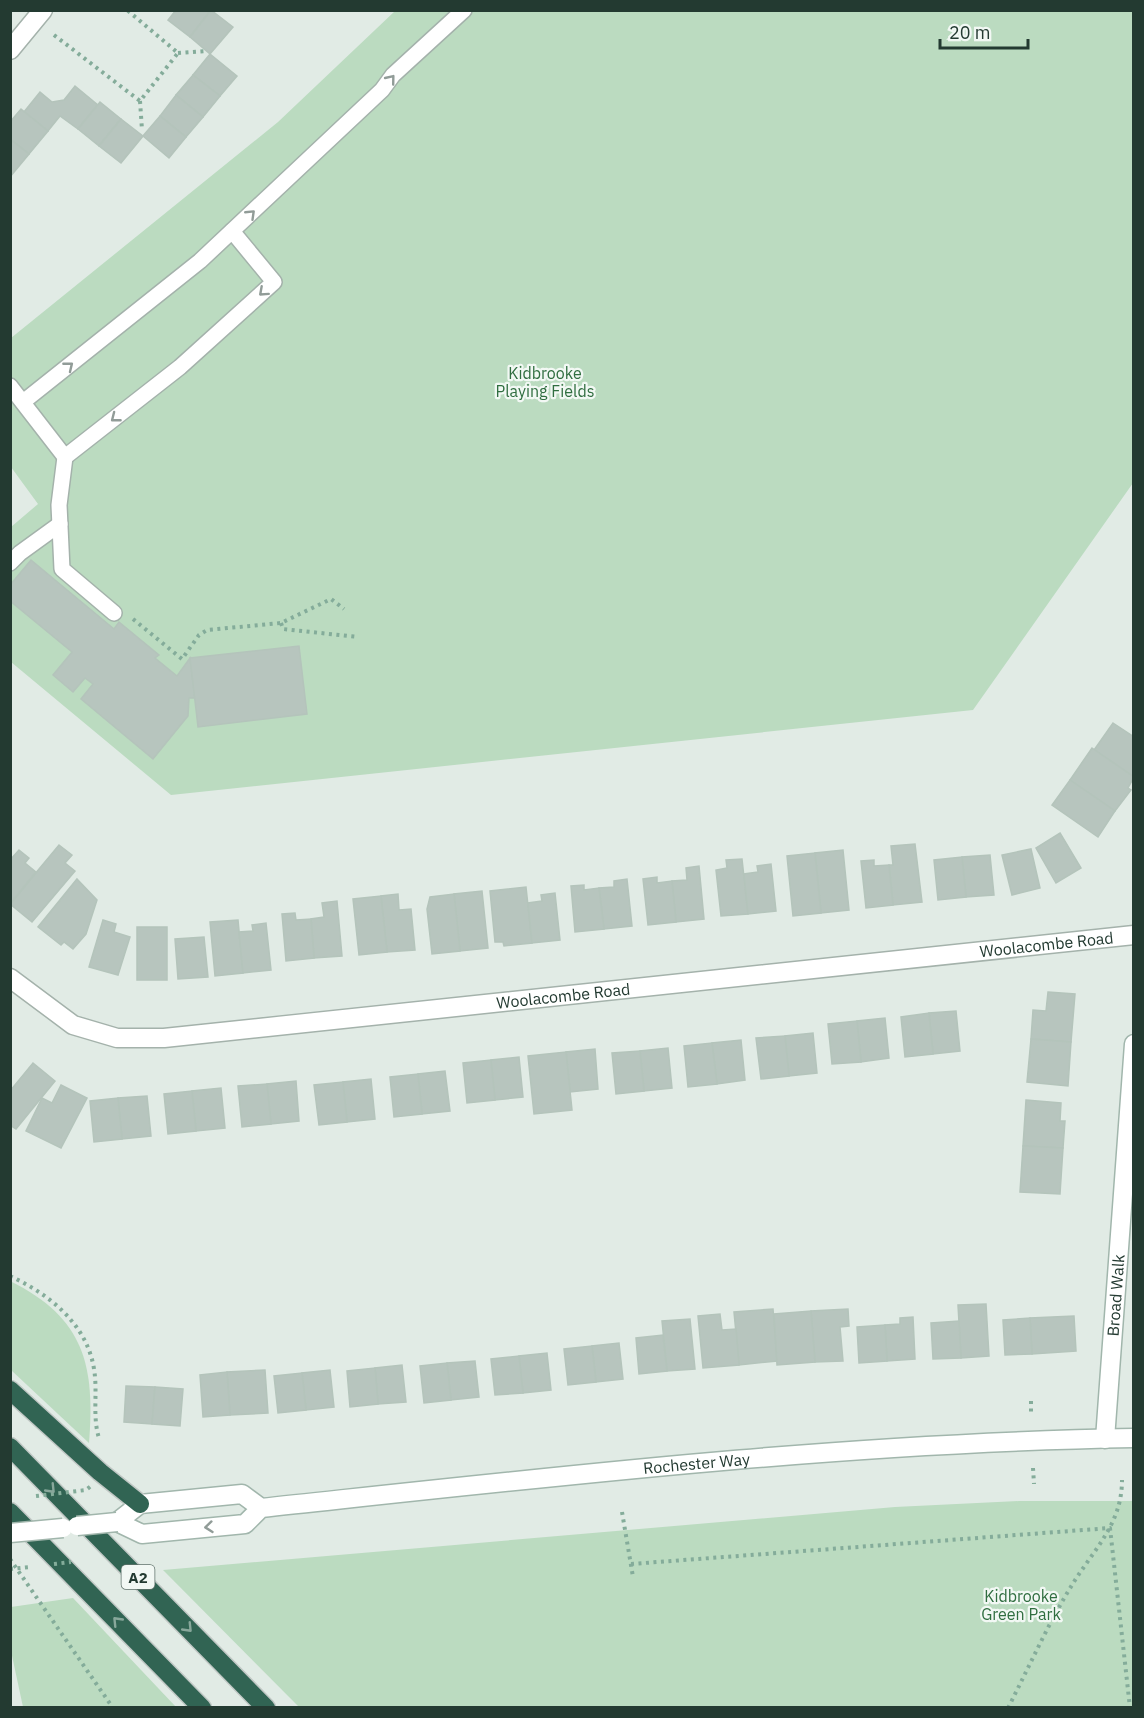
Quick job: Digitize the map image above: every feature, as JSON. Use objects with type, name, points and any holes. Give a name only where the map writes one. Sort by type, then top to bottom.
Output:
[{"type":"highway","points":[[10,1390],[100,1472],[140,1504]]},
{"type":"highway","name":"A2","points":[[10,1447],[266,1707]]},
{"type":"highway","points":[[10,1512],[202,1707]]},
{"type":"street","points":[[10,50],[43,10]]},
{"type":"street","name":"Woolacombe Road","points":[[10,978],[73,1025],[117,1038],[164,1038],[1134,935]]},
{"type":"street","name":"Broad Walk","points":[[1105,1439],[1134,1044]]},
{"type":"street","name":"Rochester Way","points":[[10,1533],[117,1522],[142,1534],[245,1524],[261,1508],[823,1452],[1134,1438]]},
{"type":"street","points":[[117,1522],[140,1504],[242,1494],[261,1508]]},
{"type":"lane","points":[[23,402],[200,261],[382,90],[393,75],[464,10]]},
{"type":"lane","points":[[65,457],[180,367],[274,282],[232,231]]},
{"type":"lane","points":[[10,386],[65,457],[60,524],[62,568],[114,613]]},
{"type":"lane","points":[[10,563],[60,524]]},
{"type":"path","points":[[127,10],[178,53],[206,51]]},
{"type":"path","points":[[53,34],[140,101]]},
{"type":"path","points":[[142,130],[140,101],[178,53]]},
{"type":"path","points":[[114,613],[126,613],[182,659],[200,635],[207,630],[280,623],[331,598],[344,609]]},
{"type":"path","points":[[280,623],[283,628],[358,637]]},
{"type":"path","points":[[10,1276],[43,1295],[66,1313],[84,1340],[94,1368],[95,1424],[101,1448]]},
{"type":"path","points":[[1031,1401],[1031,1415]]},
{"type":"path","points":[[1033,1468],[1034,1484]]},
{"type":"path","points":[[1008,1707],[1071,1586],[1110,1528],[1122,1501],[1122,1479]]},
{"type":"path","points":[[36,1496],[86,1490],[92,1486]]},
{"type":"path","points":[[622,1512],[633,1578]]},
{"type":"path","points":[[631,1564],[1110,1528]]},
{"type":"path","points":[[1110,1528],[1130,1707]]},
{"type":"path","points":[[10,1559],[113,1707]]},
{"type":"path","points":[[54,1564],[71,1562]]},
{"type":"path","points":[[10,1569],[36,1566]]},
{"type":"green space","name":"Kidbrooke Playing Fields","points":[[395,11],[1133,11],[1133,483],[973,710],[171,795],[11,662],[11,527],[38,504],[11,467],[11,338],[278,122]]},
{"type":"green space","points":[[10,1281],[35,1295],[55,1311],[70,1328],[80,1347],[90,1390],[89,1443],[11,1370]]},
{"type":"green space","name":"Kidbrooke Green Park","points":[[1019,1501],[1133,1501],[1133,1707],[299,1707],[163,1570],[895,1507]]},
{"type":"green space","points":[[73,1598],[176,1707],[23,1707],[11,1651],[11,1607]]},
{"type":"building","points":[[176,10],[211,10],[190,37],[168,20]]},
{"type":"building","points":[[211,10],[233,27],[210,54],[190,37]]},
{"type":"building","points":[[210,54],[237,76],[220,96],[193,75]]},
{"type":"building","points":[[193,75],[220,96],[203,117],[176,95]]},
{"type":"building","points":[[75,86],[98,105],[78,129],[60,116],[48,131],[24,112],[40,92],[52,102],[64,100]]},
{"type":"building","points":[[176,95],[203,117],[186,137],[160,116]]},
{"type":"building","points":[[100,102],[121,119],[99,146],[78,129]]},
{"type":"building","points":[[21,109],[48,131],[29,154],[10,139],[10,122]]},
{"type":"building","points":[[160,116],[186,137],[169,158],[143,136]]},
{"type":"building","points":[[121,119],[143,136],[121,163],[99,146]]},
{"type":"building","points":[[10,139],[29,154],[10,177]]},
{"type":"building","points":[[31,560],[114,629],[119,622],[159,655],[155,658],[177,676],[190,658],[195,698],[189,698],[188,716],[153,759],[81,699],[93,684],[85,678],[73,692],[53,675],[72,652],[10,601],[10,585]]},
{"type":"building","points":[[299,646],[307,714],[198,727],[190,658]]},
{"type":"building","points":[[1113,723],[1134,737],[1134,777],[1094,750]]},
{"type":"building","points":[[1092,748],[1134,777],[1128,788],[1131,790],[1115,811],[1070,780]]},
{"type":"building","points":[[1070,780],[1115,811],[1098,837],[1052,805]]},
{"type":"building","points":[[1060,833],[1081,868],[1056,883],[1036,848]]},
{"type":"building","points":[[915,844],[922,902],[893,905],[889,865],[893,865],[891,846]]},
{"type":"building","points":[[59,845],[72,855],[65,863],[75,871],[32,922],[10,904]]},
{"type":"building","points":[[1031,849],[1040,888],[1012,895],[1002,855]]},
{"type":"building","points":[[19,850],[29,858],[25,863],[36,872],[10,904],[10,860]]},
{"type":"building","points":[[843,850],[849,910],[821,913],[815,853]]},
{"type":"building","points":[[815,853],[821,913],[793,916],[787,856]]},
{"type":"building","points":[[990,855],[994,895],[966,897],[962,857]]},
{"type":"building","points":[[962,857],[966,897],[938,900],[934,860]]},
{"type":"building","points":[[742,859],[748,914],[721,916],[716,870],[727,868],[726,860]]},
{"type":"building","points":[[874,860],[874,866],[889,865],[893,905],[866,908],[861,861]]},
{"type":"building","points":[[771,864],[776,911],[748,914],[744,874],[758,872],[757,866]]},
{"type":"building","points":[[699,866],[704,919],[676,922],[672,881],[687,880],[686,868]]},
{"type":"building","points":[[657,877],[657,883],[672,881],[676,922],[648,925],[643,879]]},
{"type":"building","points":[[77,879],[97,900],[86,934],[73,949],[64,942],[61,945],[38,927]]},
{"type":"building","points":[[627,879],[632,926],[604,929],[599,888],[614,887],[614,881]]},
{"type":"building","points":[[584,885],[584,890],[599,888],[604,929],[575,932],[571,886]]},
{"type":"building","points":[[526,887],[532,943],[504,946],[503,942],[495,942],[490,891]]},
{"type":"building","points":[[482,891],[488,948],[460,951],[454,894]]},
{"type":"building","points":[[555,893],[560,940],[532,943],[528,903],[542,901],[541,895]]},
{"type":"building","points":[[398,894],[399,910],[411,909],[415,950],[387,952],[381,896]]},
{"type":"building","points":[[454,894],[460,951],[432,954],[427,909],[430,897]]},
{"type":"building","points":[[381,896],[387,952],[359,955],[353,899]]},
{"type":"building","points":[[337,901],[342,956],[314,958],[311,919],[324,917],[322,903]]},
{"type":"building","points":[[295,913],[296,920],[311,919],[314,958],[286,961],[282,914]]},
{"type":"building","points":[[103,920],[116,924],[114,932],[130,937],[118,975],[89,967]]},
{"type":"building","points":[[238,920],[243,973],[215,976],[210,922]]},
{"type":"building","points":[[266,923],[271,970],[243,973],[239,932],[253,931],[252,925]]},
{"type":"building","points":[[137,927],[167,927],[167,980],[137,980]]},
{"type":"building","points":[[204,937],[208,977],[178,979],[175,939]]},
{"type":"building","points":[[1048,992],[1075,994],[1071,1042],[1031,1039],[1033,1010],[1046,1011]]},
{"type":"building","points":[[956,1011],[960,1051],[933,1054],[929,1013]]},
{"type":"building","points":[[929,1013],[933,1054],[905,1057],[901,1017]]},
{"type":"building","points":[[885,1018],[889,1058],[861,1062],[857,1021]]},
{"type":"building","points":[[857,1021],[861,1062],[832,1064],[828,1024]]},
{"type":"building","points":[[813,1033],[817,1073],[789,1076],[785,1036]]},
{"type":"building","points":[[785,1036],[789,1076],[761,1079],[756,1038]]},
{"type":"building","points":[[1031,1039],[1071,1042],[1068,1086],[1027,1082]]},
{"type":"building","points":[[741,1040],[745,1080],[717,1084],[712,1043]]},
{"type":"building","points":[[712,1043],[717,1084],[688,1087],[684,1046]]},
{"type":"building","points":[[668,1048],[672,1088],[644,1091],[640,1051]]},
{"type":"building","points":[[595,1049],[598,1089],[570,1092],[566,1052]]},
{"type":"building","points":[[640,1051],[644,1091],[616,1094],[612,1053]]},
{"type":"building","points":[[566,1052],[572,1110],[534,1114],[528,1056]]},
{"type":"building","points":[[519,1057],[523,1097],[495,1100],[491,1060]]},
{"type":"building","points":[[491,1060],[495,1100],[467,1103],[463,1063]]},
{"type":"building","points":[[33,1063],[55,1081],[16,1129],[10,1125],[10,1091]]},
{"type":"building","points":[[445,1071],[450,1111],[422,1114],[418,1074]]},
{"type":"building","points":[[418,1074],[422,1114],[394,1117],[390,1077]]},
{"type":"building","points":[[371,1079],[375,1119],[347,1122],[343,1082]]},
{"type":"building","points":[[296,1081],[299,1121],[271,1124],[267,1084]]},
{"type":"building","points":[[343,1082],[347,1122],[319,1125],[314,1085]]},
{"type":"building","points":[[267,1084],[271,1124],[242,1127],[238,1086]]},
{"type":"building","points":[[61,1085],[87,1098],[61,1148],[26,1131],[42,1098],[52,1103]]},
{"type":"building","points":[[221,1088],[225,1128],[196,1131],[192,1091]]},
{"type":"building","points":[[192,1091],[196,1131],[168,1134],[164,1094]]},
{"type":"building","points":[[147,1096],[151,1136],[122,1139],[118,1098]]},
{"type":"building","points":[[118,1098],[122,1139],[94,1142],[90,1101]]},
{"type":"building","points":[[1026,1100],[1061,1103],[1060,1121],[1065,1121],[1063,1148],[1023,1146]]},
{"type":"building","points":[[1023,1146],[1063,1148],[1060,1194],[1020,1192]]},
{"type":"building","points":[[986,1304],[989,1356],[961,1358],[958,1305]]},
{"type":"building","points":[[773,1309],[777,1361],[739,1365],[734,1312]]},
{"type":"building","points":[[848,1309],[849,1326],[840,1327],[843,1361],[815,1362],[811,1311]]},
{"type":"building","points":[[811,1311],[815,1362],[777,1365],[774,1314]]},
{"type":"building","points":[[720,1314],[722,1330],[736,1329],[739,1365],[703,1368],[698,1316]]},
{"type":"building","points":[[1074,1316],[1076,1351],[1032,1354],[1030,1318]]},
{"type":"building","points":[[913,1317],[915,1359],[887,1361],[885,1325],[900,1324],[900,1318]]},
{"type":"building","points":[[1030,1318],[1032,1354],[1005,1355],[1003,1320]]},
{"type":"building","points":[[690,1319],[695,1369],[667,1371],[662,1321]]},
{"type":"building","points":[[959,1321],[961,1358],[933,1359],[931,1323]]},
{"type":"building","points":[[885,1325],[887,1361],[859,1363],[857,1327]]},
{"type":"building","points":[[663,1335],[667,1371],[639,1374],[636,1338]]},
{"type":"building","points":[[619,1343],[623,1379],[596,1382],[592,1346]]},
{"type":"building","points":[[592,1346],[596,1382],[568,1385],[564,1349]]},
{"type":"building","points":[[547,1353],[551,1390],[523,1393],[519,1356]]},
{"type":"building","points":[[519,1356],[523,1393],[495,1395],[491,1359]]},
{"type":"building","points":[[475,1361],[479,1397],[451,1400],[447,1363]]},
{"type":"building","points":[[447,1363],[451,1400],[424,1403],[420,1366]]},
{"type":"building","points":[[402,1365],[406,1402],[378,1404],[375,1368]]},
{"type":"building","points":[[375,1368],[378,1404],[350,1407],[347,1371]]},
{"type":"building","points":[[265,1370],[268,1413],[230,1415],[227,1372]]},
{"type":"building","points":[[330,1370],[334,1407],[306,1410],[302,1373]]},
{"type":"building","points":[[227,1372],[230,1415],[203,1417],[200,1375]]},
{"type":"building","points":[[302,1373],[306,1410],[278,1413],[274,1376]]},
{"type":"building","points":[[126,1386],[155,1387],[152,1424],[124,1422]]},
{"type":"building","points":[[155,1387],[183,1389],[180,1426],[152,1424]]}]
